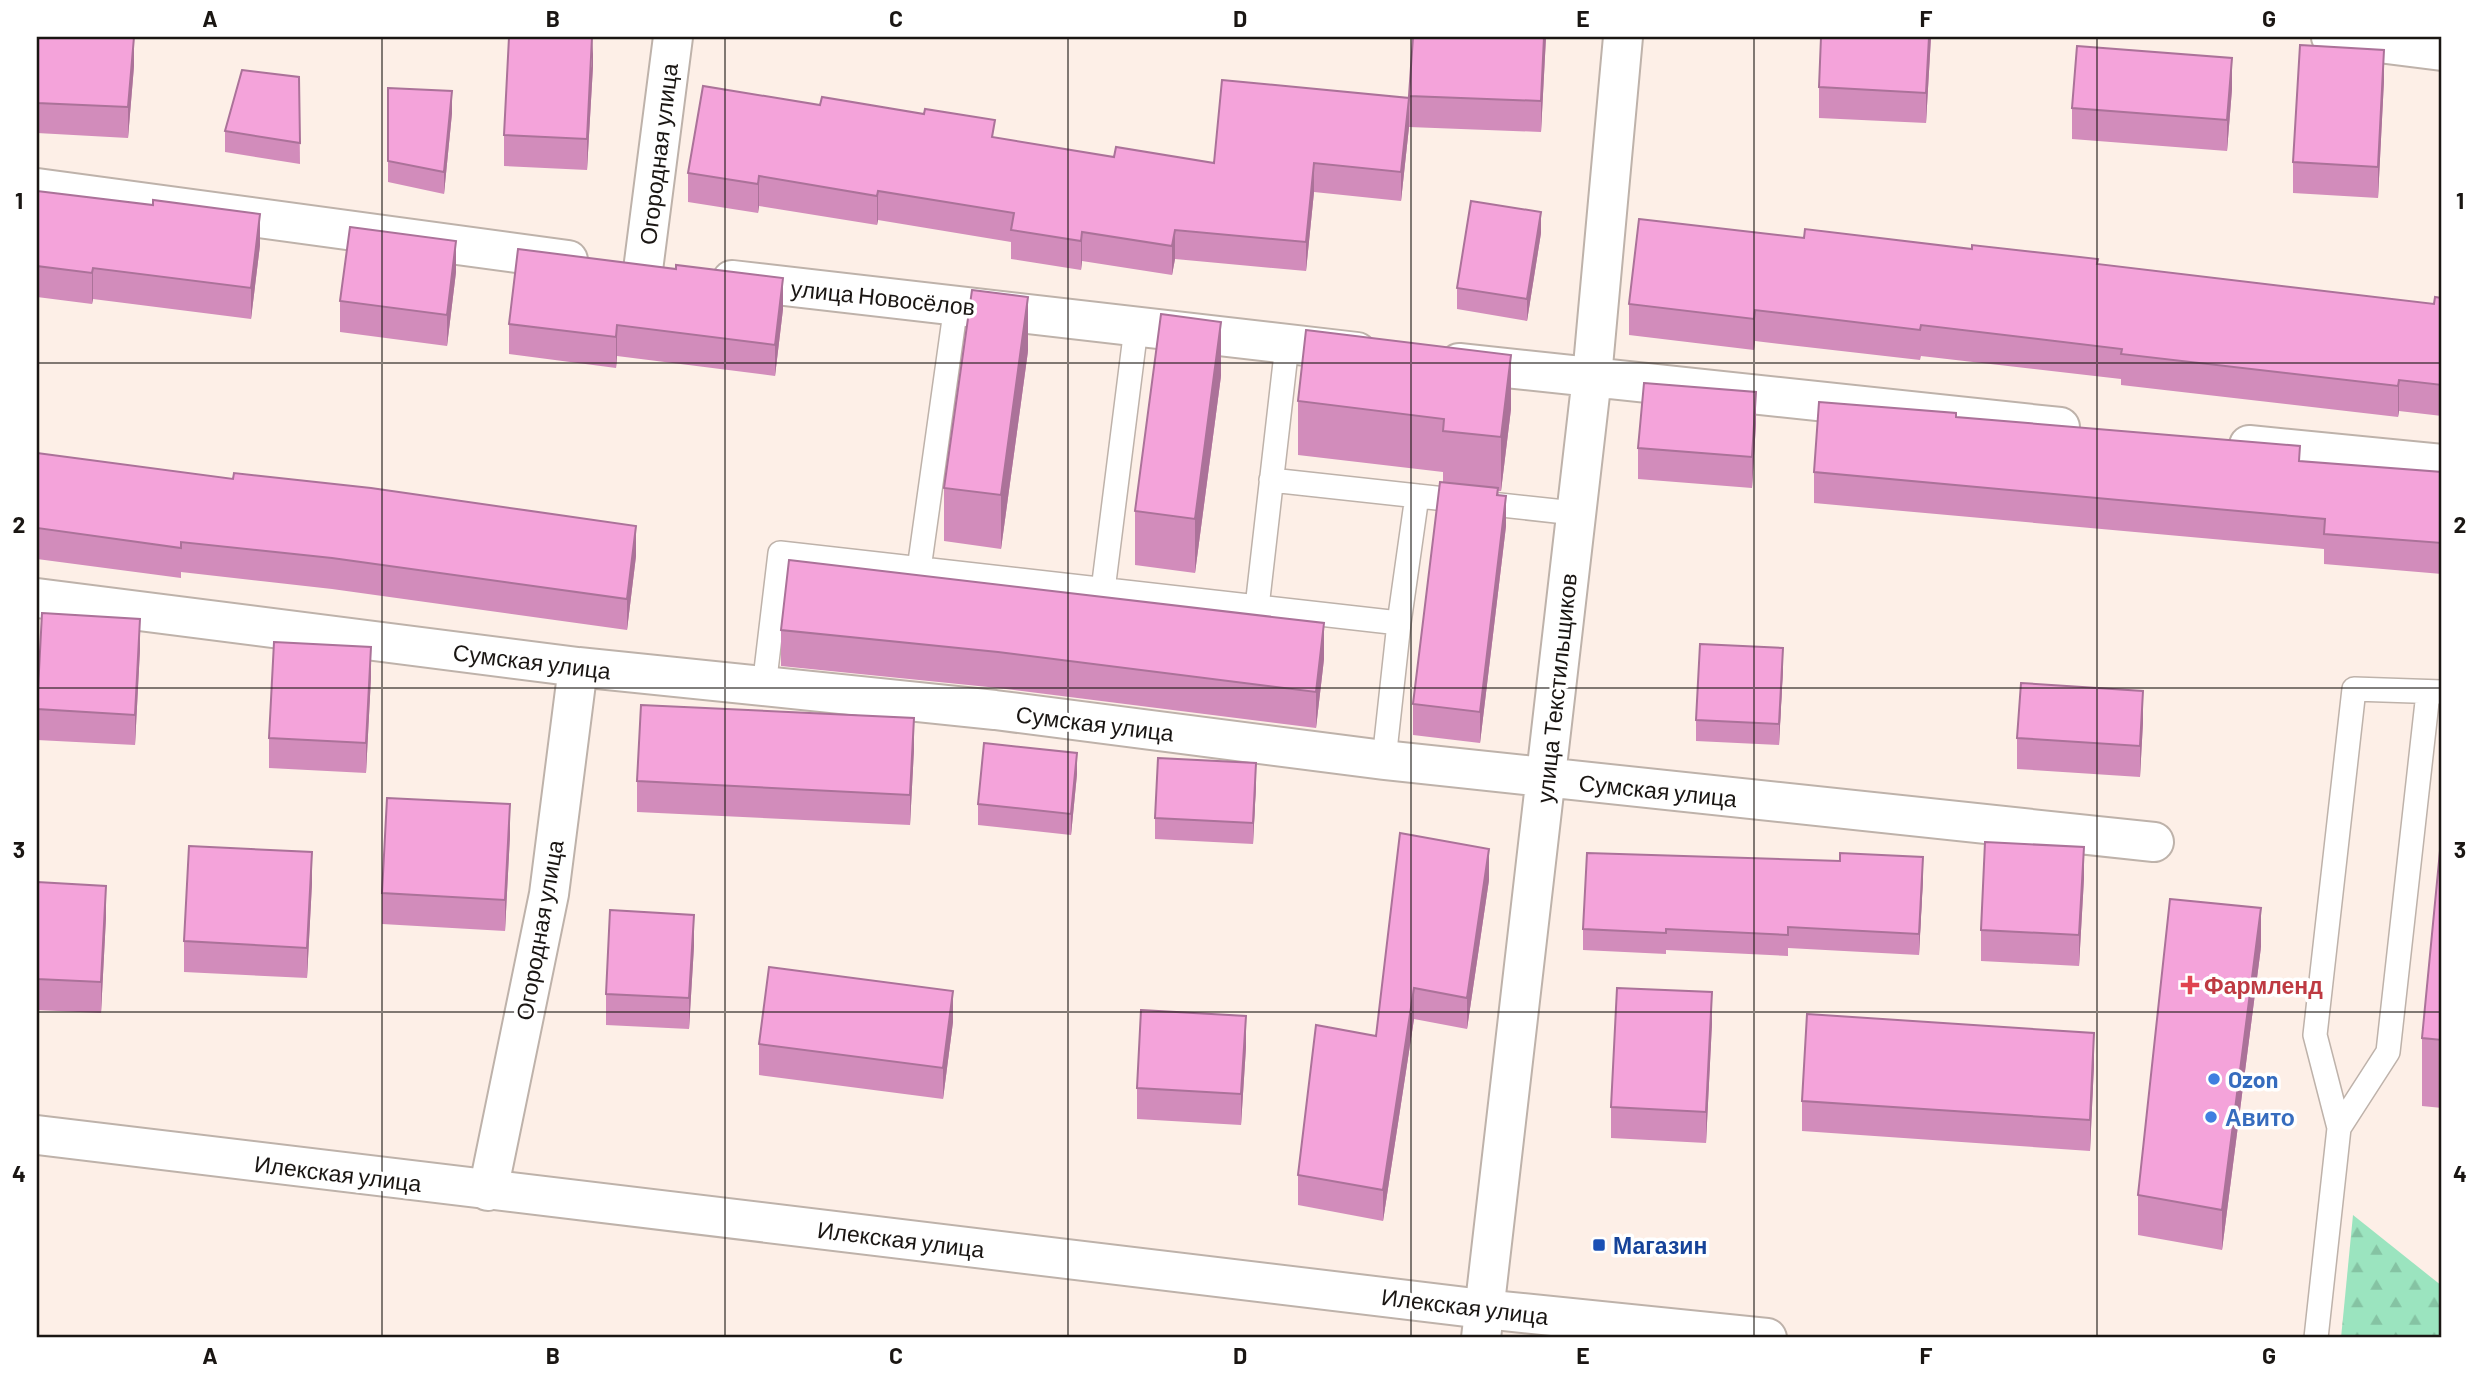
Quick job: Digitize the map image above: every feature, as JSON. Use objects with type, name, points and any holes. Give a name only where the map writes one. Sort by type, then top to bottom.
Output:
[{"type":"street","name":"Огородная улица","points":[[643,270],[673,37]]},
{"type":"street","name":"улица Текстильщиков","points":[[1482,1324],[1547,779],[1574,513],[1591,377],[1623,37]]},
{"type":"street","points":[[2331,37],[2442,51]]},
{"type":"street","name":"улица Новосёлов","points":[[37,188],[691,276],[1287,345],[2098,430]]},
{"type":"street","points":[[2208,441],[2442,464]]},
{"type":"street","name":"Сумская улица","points":[[37,598],[578,667],[995,710],[1547,779],[2154,842]]},
{"type":"street","name":"Огородная улица","points":[[488,1191],[549,894],[578,667]]},
{"type":"street","name":"Илекская улица","points":[[37,1135],[488,1191],[1482,1324],[1767,1338]]},
{"type":"lane","points":[[919,569],[956,305]]},
{"type":"lane","points":[[1103,590],[1136,328]]},
{"type":"lane","points":[[1257,607],[1287,345]]},
{"type":"lane","points":[[1271,480],[1574,513]]},
{"type":"lane","points":[[1384,760],[1399,623],[1418,496]]},
{"type":"lane","points":[[765,687],[780,554],[1399,623]]},
{"type":"lane","points":[[2316,1338],[2339,1128],[2315,1035],[2354,689],[2435,693],[2388,1052],[2339,1128]]},
{"type":"green space","points":[[2353,1215],[2442,1286],[2442,1338],[2341,1338]]},
{"type":"building","points":[[37,37],[134,37],[128,107],[37,103]]},
{"type":"building","points":[[509,37],[592,37],[587,139],[504,135]]},
{"type":"building","points":[[1413,37],[1544,37],[1541,101],[1409,96]]},
{"type":"building","points":[[1821,37],[1929,37],[1926,93],[1819,87]]},
{"type":"building","points":[[2300,45],[2384,50],[2378,167],[2293,162]]},
{"type":"building","points":[[2077,46],[2232,58],[2227,120],[2072,108]]},
{"type":"building","points":[[242,70],[299,77],[300,143],[225,131]]},
{"type":"building","points":[[1222,80],[1409,98],[1401,172],[1314,163],[1306,242],[1175,230],[1172,246],[1082,232],[1081,241],[1011,230],[1014,213],[878,191],[877,196],[759,176],[758,184],[688,173],[703,86],[820,105],[822,97],[924,114],[925,109],[995,120],[992,137],[1114,157],[1116,147],[1214,163]]},
{"type":"building","points":[[388,88],[452,91],[444,172],[388,161]]},
{"type":"building","points":[[37,191],[153,205],[153,200],[260,214],[251,288],[93,268],[92,273],[37,266]]},
{"type":"building","points":[[1471,201],[1541,212],[1527,299],[1457,288]]},
{"type":"building","points":[[1639,219],[1804,238],[1805,229],[1972,249],[1972,245],[2098,259],[2097,264],[2434,304],[2435,297],[2442,298],[2442,385],[2399,380],[2398,386],[2121,354],[2122,349],[1921,325],[1920,330],[1755,310],[1754,319],[1629,304]]},
{"type":"building","points":[[350,227],[456,241],[447,315],[340,301]]},
{"type":"building","points":[[518,249],[676,269],[676,265],[783,278],[775,345],[617,325],[616,337],[509,324]]},
{"type":"building","points":[[972,290],[1028,297],[1001,495],[944,488]]},
{"type":"building","points":[[1161,314],[1221,322],[1195,519],[1135,511]]},
{"type":"building","points":[[1306,330],[1511,355],[1501,437],[1443,431],[1444,419],[1298,401]]},
{"type":"building","points":[[1644,383],[1756,392],[1752,457],[1638,448]]},
{"type":"building","points":[[1819,402],[1956,413],[1956,417],[2300,446],[2299,461],[2442,472],[2442,543],[2324,534],[2325,519],[1814,472]]},
{"type":"building","points":[[37,453],[233,479],[234,473],[371,488],[636,526],[627,599],[332,558],[181,542],[181,548],[37,528]]},
{"type":"building","points":[[1440,482],[1498,488],[1497,495],[1506,496],[1480,712],[1413,704]]},
{"type":"building","points":[[789,560],[1324,623],[1316,692],[998,652],[781,630]]},
{"type":"building","points":[[42,613],[140,619],[135,715],[37,709]]},
{"type":"building","points":[[274,642],[371,647],[366,743],[269,738]]},
{"type":"building","points":[[1700,644],[1783,648],[1779,724],[1696,720]]},
{"type":"building","points":[[2021,683],[2143,691],[2140,746],[2017,738]]},
{"type":"building","points":[[641,705],[914,718],[910,795],[637,781]]},
{"type":"building","points":[[984,743],[1077,753],[1071,814],[978,804]]},
{"type":"building","points":[[1158,758],[1256,763],[1253,823],[1155,818]]},
{"type":"building","points":[[387,798],[510,804],[505,900],[382,893]]},
{"type":"building","points":[[2442,830],[2442,1040],[2422,1038]]},
{"type":"building","points":[[1400,833],[1489,849],[1467,998],[1414,988],[1383,1190],[1298,1175],[1316,1025],[1376,1036]]},
{"type":"building","points":[[1985,842],[2084,847],[2079,935],[1981,930]]},
{"type":"building","points":[[189,846],[312,852],[307,948],[184,941]]},
{"type":"building","points":[[1587,853],[1840,861],[1840,853],[1923,857],[1919,934],[1788,927],[1788,935],[1666,929],[1666,933],[1583,929]]},
{"type":"building","points":[[37,882],[106,886],[101,982],[37,979]]},
{"type":"building","points":[[2170,899],[2261,908],[2222,1210],[2138,1195]]},
{"type":"building","points":[[610,910],[694,915],[689,998],[606,994]]},
{"type":"building","points":[[769,967],[953,991],[943,1068],[759,1044]]},
{"type":"building","points":[[1617,988],[1712,992],[1706,1112],[1611,1107]]},
{"type":"building","points":[[1141,1010],[1246,1016],[1241,1094],[1137,1088]]},
{"type":"building","points":[[1807,1014],[2094,1033],[2090,1120],[1802,1101]]},
{"type":"place","name":"Фармленд","points":[[2190,985]]},
{"type":"place","name":"Ozon","points":[[2214,1079]]},
{"type":"place","name":"Авито","points":[[2211,1117]]},
{"type":"place","name":"Магазин","points":[[1599,1245]]}]
